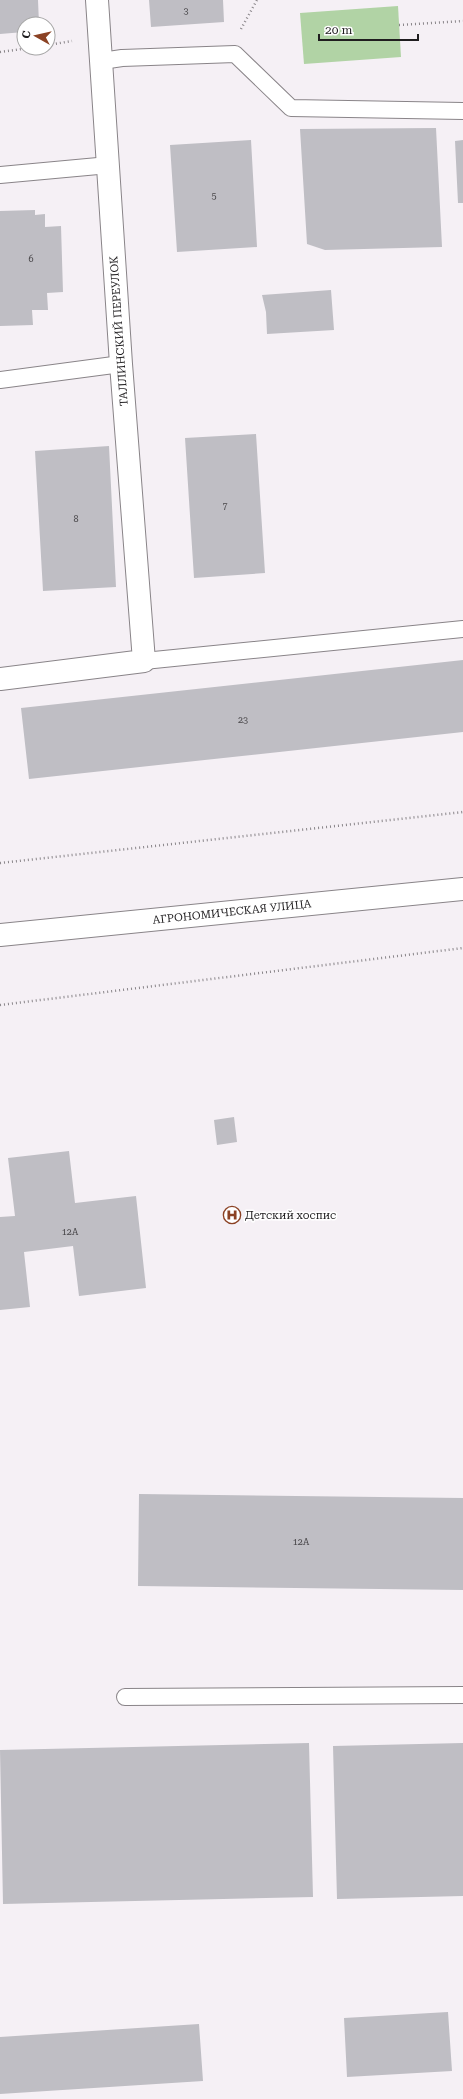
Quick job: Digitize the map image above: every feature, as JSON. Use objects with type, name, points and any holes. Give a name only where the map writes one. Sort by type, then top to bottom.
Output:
[{"type":"street","name":"ТАЛЛИНСКИЙ ПЕРЕУЛОК","points":[[97,0],[121,364],[144,661]]},
{"type":"street","points":[[0,679],[144,661]]},
{"type":"street","name":"АГРОНОМИЧЕСКАЯ УЛИЦА","points":[[0,935],[463,889]]},
{"type":"lane","points":[[102,61],[122,58],[236,54],[291,108],[463,111]]},
{"type":"lane","points":[[0,175],[108,165]]},
{"type":"lane","points":[[0,380],[121,364]]},
{"type":"lane","points":[[144,661],[463,629]]},
{"type":"lane","points":[[125,1697],[463,1695]]},
{"type":"path","points":[[236,54],[237,37],[257,0]]},
{"type":"path","points":[[399,25],[463,20]]},
{"type":"path","points":[[0,52],[16,50]]},
{"type":"path","points":[[0,864],[463,812]]},
{"type":"path","points":[[0,1005],[463,948]]},
{"type":"green space","points":[[398,6],[401,57],[304,64],[300,13]]},
{"type":"building","points":[[0,0],[38,0],[39,16],[16,16],[16,33],[0,34]]},
{"type":"building","points":[[149,0],[223,0],[224,22],[151,27]]},
{"type":"building","points":[[436,128],[442,247],[325,250],[307,244],[300,129]]},
{"type":"building","points":[[251,140],[257,247],[177,252],[170,145]]},
{"type":"building","points":[[463,140],[463,203],[458,203],[455,141]]},
{"type":"building","points":[[35,210],[35,215],[45,214],[45,227],[61,226],[63,292],[47,293],[48,310],[32,310],[33,325],[0,326],[0,211]]},
{"type":"building","points":[[331,290],[334,330],[267,334],[266,312],[262,295]]},
{"type":"building","points":[[256,434],[265,573],[194,578],[185,438]]},
{"type":"building","points":[[109,446],[116,587],[43,591],[35,451]]},
{"type":"building","points":[[463,660],[463,732],[29,779],[21,708]]},
{"type":"building","points":[[234,1117],[237,1142],[217,1145],[214,1120]]},
{"type":"building","points":[[69,1151],[75,1203],[136,1196],[146,1288],[79,1296],[73,1246],[24,1252],[30,1307],[0,1310],[0,1217],[15,1216],[8,1158]]},
{"type":"building","points":[[139,1494],[463,1498],[463,1590],[138,1586]]},
{"type":"building","points":[[309,1743],[313,1897],[3,1904],[0,1750]]},
{"type":"building","points":[[463,1743],[463,1896],[337,1899],[333,1746]]},
{"type":"building","points":[[448,2012],[452,2071],[347,2077],[344,2018]]},
{"type":"building","points":[[199,2024],[203,2081],[0,2094],[0,2037]]},
{"type":"place","name":"Детский хоспис","points":[[232,1215]]}]
